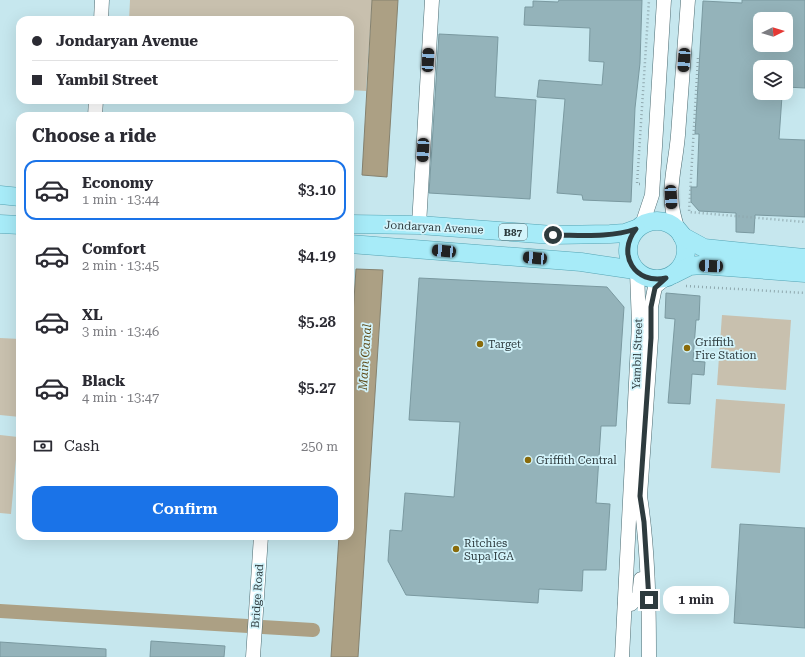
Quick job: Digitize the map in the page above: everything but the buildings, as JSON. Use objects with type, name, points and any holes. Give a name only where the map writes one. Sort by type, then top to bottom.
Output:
[{"type":"main road","points":[[0,195],[16,197]]},
{"type":"main road","name":"B87","points":[[639,227],[648,222],[662,222],[674,227],[680,234],[704,248],[805,258]]},
{"type":"main road","points":[[0,224],[16,225]]},
{"type":"main road","name":"Jondaryan Avenue","points":[[354,224],[419,225],[553,235],[625,233],[639,227]]},
{"type":"main road","points":[[636,271],[631,265],[628,252],[630,240],[639,227]]},
{"type":"main road","points":[[672,280],[684,261],[686,248],[680,234]]},
{"type":"main road","name":"Jondaryan Avenue","points":[[354,244],[580,262],[636,271]]},
{"type":"main road","points":[[672,280],[690,266],[701,265],[805,273]]},
{"type":"main road","name":"B87","points":[[636,271],[648,278],[672,280]]},
{"type":"street","points":[[101,16],[102,0]]},
{"type":"street","points":[[419,225],[432,0]]},
{"type":"street","points":[[639,227],[652,195],[664,0]]},
{"type":"street","points":[[680,234],[672,215],[671,186],[677,150],[688,0]]},
{"type":"street","name":"Yambil Street","points":[[622,657],[639,324],[636,271]]},
{"type":"street","name":"Yambil Street","points":[[649,657],[649,600],[644,522],[640,496],[651,338],[651,307],[655,288],[672,280]]},
{"type":"street","name":"Yambil Street","points":[[625,604],[631,604],[636,600],[640,592],[644,522]]},
{"type":"street","name":"Bridge Road","points":[[253,657],[261,540]]},
{"type":"path","points":[[636,184],[649,0]]},
{"type":"path","points":[[699,55],[689,212],[805,222]]},
{"type":"path","points":[[672,280],[805,293]]},
{"type":"shaded area","points":[[130,0],[372,0],[366,91],[354,90],[354,16],[129,16]]},
{"type":"shaded area","points":[[722,315],[791,320],[786,390],[717,385]]},
{"type":"shaded area","points":[[0,338],[16,339],[16,417],[0,415]]},
{"type":"shaded area","points":[[716,399],[785,404],[780,473],[711,468]]},
{"type":"shaded area","points":[[0,435],[16,437],[16,459],[11,514],[0,513]]},
{"type":"water","points":[[372,0],[398,0],[387,177],[362,175]]},
{"type":"water","name":"Main Canal","points":[[356,269],[383,270],[358,657],[331,657],[339,540],[354,540],[354,299]]},
{"type":"waterway","points":[[0,611],[313,630]]},
{"type":"place","name":"Target","points":[[480,344]]},
{"type":"place","name":"Griffith Fire Station","points":[[687,348]]},
{"type":"place","name":"Griffith Central","points":[[528,460]]},
{"type":"place","name":"Ritchies Supa IGA","points":[[456,549]]},
{"type":"route","points":[[553,235],[625,233],[636,229],[632,234],[628,246],[631,265],[642,276],[654,280],[666,278],[655,288],[651,307],[651,338],[640,496],[644,522],[649,600]]}]
